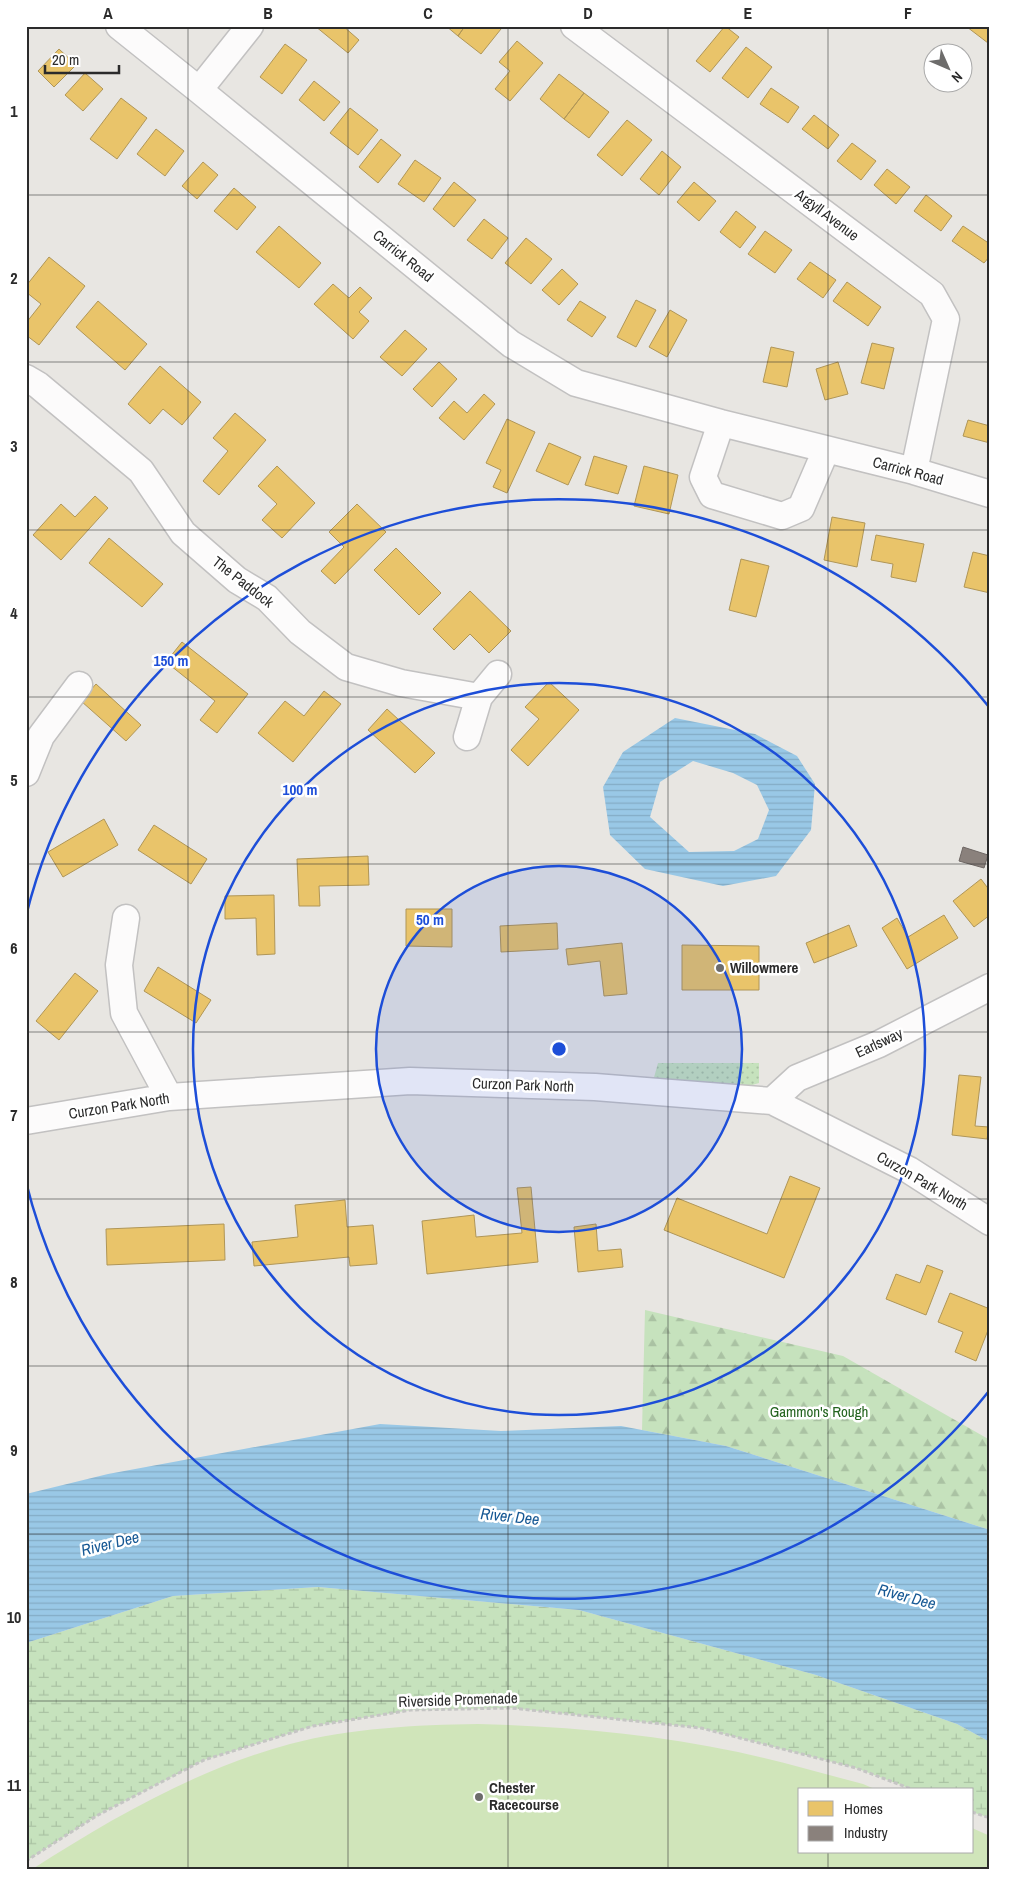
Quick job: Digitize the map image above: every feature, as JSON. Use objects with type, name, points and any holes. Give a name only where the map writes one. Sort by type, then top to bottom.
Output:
[{"type":"street","name":"Carrick Road","points":[[119,26],[511,344],[576,383],[721,424],[914,471],[990,494]]},
{"type":"street","points":[[199,90],[250,26]]},
{"type":"street","name":"Argyll Avenue","points":[[574,26],[932,294],[946,319],[914,471]]},
{"type":"street","name":"The Paddock","points":[[26,378],[38,385],[141,471],[183,532],[237,580],[267,598],[300,632],[346,667],[401,683],[479,698]]},
{"type":"street","points":[[721,424],[703,477],[712,495],[782,516],[801,508],[826,450]]},
{"type":"street","points":[[467,737],[479,698],[498,674]]},
{"type":"street","points":[[26,773],[41,736],[79,685]]},
{"type":"street","points":[[126,918],[119,965],[124,1013],[169,1097]]},
{"type":"street","name":"Earlsway","points":[[772,1101],[797,1078],[879,1044],[990,987]]},
{"type":"street","name":"Curzon Park North","points":[[26,1121],[169,1097],[410,1081],[595,1087],[772,1101],[909,1170],[990,1222]]},
{"type":"path","name":"Riverside Promenade","points":[[26,1861],[98,1814],[204,1760],[313,1726],[411,1710],[511,1708],[700,1728],[856,1768],[909,1788]]},
{"type":"path","points":[[974,1813],[990,1818]]},
{"type":"green space","points":[[658,1063],[759,1063],[759,1083],[729,1092],[653,1081]]},
{"type":"green space","name":"Gammon's Rough","points":[[645,1310],[843,1356],[990,1440],[990,1530],[726,1446],[642,1430]]},
{"type":"green space","points":[[318,1587],[579,1610],[816,1675],[957,1724],[990,1742],[990,1818],[974,1813],[974,1788],[909,1788],[856,1768],[701,1728],[511,1708],[411,1710],[313,1726],[204,1760],[98,1815],[26,1861],[26,1643],[173,1596]]},
{"type":"green space","name":"Chester Racecourse","points":[[478,1724],[608,1732],[674,1740],[785,1763],[872,1788],[798,1788],[798,1854],[974,1854],[974,1829],[990,1836],[990,1870],[31,1870],[93,1832],[156,1797],[189,1781],[255,1754],[336,1734],[431,1725]]},
{"type":"water","points":[[675,718],[755,734],[797,756],[815,784],[811,830],[776,876],[723,886],[645,869],[610,835],[603,787],[623,752]],"holes":[[[693,761],[733,773],[757,785],[769,810],[758,839],[734,851],[689,852],[650,817],[660,782]]]},
{"type":"water","name":"River Dee","points":[[380,1424],[501,1431],[621,1426],[726,1446],[990,1530],[990,1742],[957,1724],[816,1675],[579,1610],[318,1587],[173,1596],[26,1643],[26,1494],[108,1474]]},
{"type":"building: Homes","points":[[315,26],[343,26],[359,40],[348,53]]},
{"type":"building: Homes","points":[[446,26],[465,26],[458,36]]},
{"type":"building: Homes","points":[[465,26],[497,26],[501,29],[481,54],[458,36]]},
{"type":"building: Homes","points":[[725,26],[739,37],[710,72],[696,61]]},
{"type":"building: Homes","points":[[967,26],[990,26],[988,43],[967,27]]},
{"type":"building: Homes","points":[[517,41],[543,63],[510,101],[495,89],[510,71],[499,62]]},
{"type":"building: Homes","points":[[285,44],[307,60],[282,94],[260,77]]},
{"type":"building: Homes","points":[[746,47],[772,67],[748,98],[722,78]]},
{"type":"building: Homes","points":[[59,49],[76,65],[54,87],[38,71]]},
{"type":"building: Homes","points":[[85,73],[103,89],[83,111],[65,95]]},
{"type":"building: Homes","points":[[559,74],[584,93],[564,119],[540,99]]},
{"type":"building: Homes","points":[[314,81],[340,102],[324,121],[299,100]]},
{"type":"building: Homes","points":[[771,88],[799,107],[788,123],[760,104]]},
{"type":"building: Homes","points":[[584,93],[609,112],[589,138],[564,119]]},
{"type":"building: Homes","points":[[121,98],[147,118],[117,159],[90,139]]},
{"type":"building: Homes","points":[[350,108],[378,130],[358,155],[330,133]]},
{"type":"building: Homes","points":[[814,115],[839,135],[828,149],[802,129]]},
{"type":"building: Homes","points":[[627,120],[652,140],[622,176],[597,155]]},
{"type":"building: Homes","points":[[156,129],[184,151],[165,176],[137,154]]},
{"type":"building: Homes","points":[[381,139],[401,155],[378,183],[359,167]]},
{"type":"building: Homes","points":[[852,143],[876,161],[861,180],[837,161]]},
{"type":"building: Homes","points":[[662,151],[681,167],[659,195],[640,179]]},
{"type":"building: Homes","points":[[415,160],[441,178],[424,202],[398,184]]},
{"type":"building: Homes","points":[[203,162],[218,175],[197,199],[182,186]]},
{"type":"building: Homes","points":[[887,169],[910,187],[896,204],[874,185]]},
{"type":"building: Homes","points":[[454,182],[476,200],[454,227],[433,209]]},
{"type":"building: Homes","points":[[694,182],[716,201],[699,221],[677,202]]},
{"type":"building: Homes","points":[[234,188],[256,207],[237,230],[214,211]]},
{"type":"building: Homes","points":[[926,195],[952,216],[941,231],[914,211]]},
{"type":"building: Homes","points":[[736,211],[756,227],[740,248],[720,232]]},
{"type":"building: Homes","points":[[484,219],[508,238],[492,259],[467,240]]},
{"type":"building: Homes","points":[[279,226],[321,263],[299,288],[256,252]]},
{"type":"building: Homes","points":[[963,226],[990,244],[990,256],[984,263],[952,241]]},
{"type":"building: Homes","points":[[765,231],[792,250],[775,273],[748,254]]},
{"type":"building: Homes","points":[[526,238],[552,259],[531,284],[505,263]]},
{"type":"building: Homes","points":[[49,257],[85,286],[39,345],[26,335],[26,323],[41,304],[26,292],[26,286]]},
{"type":"building: Homes","points":[[810,262],[836,280],[823,298],[797,279]]},
{"type":"building: Homes","points":[[562,269],[578,284],[559,305],[542,290]]},
{"type":"building: Homes","points":[[847,282],[881,307],[868,326],[833,301]]},
{"type":"building: Homes","points":[[333,284],[349,298],[360,287],[372,298],[359,312],[369,321],[353,339],[314,304]]},
{"type":"building: Homes","points":[[636,300],[656,310],[636,347],[617,337]]},
{"type":"building: Homes","points":[[98,301],[147,344],[125,370],[76,327]]},
{"type":"building: Homes","points":[[580,301],[606,317],[592,337],[567,320]]},
{"type":"building: Homes","points":[[670,310],[687,320],[667,357],[649,347]]},
{"type":"building: Homes","points":[[405,330],[427,349],[402,376],[380,357]]},
{"type":"building: Homes","points":[[872,343],[894,348],[884,389],[861,383]]},
{"type":"building: Homes","points":[[771,347],[794,352],[787,387],[763,382]]},
{"type":"building: Homes","points":[[439,362],[457,379],[432,407],[413,389]]},
{"type":"building: Homes","points":[[838,362],[848,394],[825,400],[816,369]]},
{"type":"building: Homes","points":[[160,366],[201,402],[182,425],[163,409],[150,424],[128,404]]},
{"type":"building: Homes","points":[[484,394],[495,404],[464,440],[439,418],[454,401],[467,413]]},
{"type":"building: Homes","points":[[235,413],[266,440],[219,495],[203,481],[228,451],[213,438]]},
{"type":"building: Homes","points":[[507,419],[535,432],[507,493],[493,487],[501,470],[486,463]]},
{"type":"building: Homes","points":[[968,420],[990,426],[990,443],[963,436]]},
{"type":"building: Homes","points":[[549,443],[581,457],[568,485],[536,471]]},
{"type":"building: Homes","points":[[594,456],[627,466],[618,494],[585,485]]},
{"type":"building: Homes","points":[[277,466],[315,503],[282,538],[262,520],[277,504],[258,486]]},
{"type":"building: Homes","points":[[644,466],[678,475],[669,514],[634,506]]},
{"type":"building: Homes","points":[[95,496],[108,508],[61,560],[33,535],[61,504],[75,517]]},
{"type":"building: Homes","points":[[357,504],[386,532],[335,584],[321,571],[344,547],[329,532]]},
{"type":"building: Homes","points":[[832,517],[865,523],[857,567],[824,560]]},
{"type":"building: Homes","points":[[876,535],[924,544],[916,582],[891,577],[893,564],[871,560]]},
{"type":"building: Homes","points":[[109,538],[163,584],[142,607],[89,563]]},
{"type":"building: Homes","points":[[396,548],[441,593],[419,615],[374,570]]},
{"type":"building: Homes","points":[[973,552],[990,556],[990,593],[964,587]]},
{"type":"building: Homes","points":[[741,559],[769,566],[756,617],[729,610]]},
{"type":"building: Homes","points":[[470,591],[511,631],[489,653],[470,634],[454,650],[433,629]]},
{"type":"building: Homes","points":[[182,642],[248,694],[217,733],[200,720],[215,701],[166,662]]},
{"type":"building: Homes","points":[[549,682],[579,710],[528,766],[511,750],[539,719],[525,707]]},
{"type":"building: Homes","points":[[96,684],[141,725],[126,741],[81,701]]},
{"type":"building: Homes","points":[[324,691],[341,704],[293,762],[258,733],[285,701],[304,716]]},
{"type":"building: Homes","points":[[387,709],[435,753],[415,773],[368,730]]},
{"type":"building: Homes","points":[[104,819],[118,845],[63,877],[48,852]]},
{"type":"building: Homes","points":[[154,825],[207,859],[191,884],[138,850]]},
{"type":"building: Homes","points":[[368,856],[369,885],[319,886],[320,906],[299,906],[297,859]]},
{"type":"building: Homes","points":[[981,879],[990,891],[990,915],[974,927],[953,901]]},
{"type":"building: Homes","points":[[274,895],[275,954],[257,955],[256,918],[225,919],[225,896]]},
{"type":"building: Homes","points":[[406,909],[452,909],[452,947],[406,946]]},
{"type":"building: Homes","points":[[944,915],[958,938],[907,969],[882,928],[897,918],[908,937]]},
{"type":"building: Homes","points":[[557,923],[558,949],[501,952],[500,926]]},
{"type":"building: Homes","points":[[849,925],[857,946],[814,963],[806,943]]},
{"type":"building: Homes","points":[[622,943],[627,994],[604,996],[600,961],[568,965],[566,949]]},
{"type":"building: Homes","name":"Willowmere","points":[[682,945],[759,946],[759,990],[682,990]]},
{"type":"building: Homes","points":[[158,967],[211,1000],[196,1023],[144,991]]},
{"type":"building: Homes","points":[[75,973],[98,991],[59,1040],[36,1021]]},
{"type":"building: Homes","points":[[959,1075],[981,1077],[975,1126],[989,1127],[987,1139],[952,1135]]},
{"type":"building: Homes","points":[[790,1176],[820,1188],[784,1278],[664,1230],[677,1198],[767,1234]]},
{"type":"building: Homes","points":[[531,1187],[538,1262],[427,1274],[422,1221],[474,1215],[476,1237],[522,1233],[517,1188]]},
{"type":"building: Homes","points":[[345,1200],[347,1227],[373,1225],[377,1264],[350,1266],[349,1257],[254,1266],[252,1242],[298,1237],[295,1205]]},
{"type":"building: Homes","points":[[224,1224],[225,1260],[107,1265],[106,1229]]},
{"type":"building: Homes","points":[[596,1224],[598,1251],[621,1249],[623,1267],[578,1272],[574,1227]]},
{"type":"building: Homes","points":[[927,1265],[943,1271],[926,1315],[886,1299],[896,1274],[920,1283]]},
{"type":"building: Homes","points":[[950,1293],[990,1309],[990,1325],[976,1361],[955,1352],[963,1332],[938,1322]]},
{"type":"building: Industry","points":[[963,847],[988,855],[984,868],[959,861]]},
{"type":"place","name":"Willowmere","points":[[720,968]]},
{"type":"place","name":"Chester Racecourse","points":[[479,1797]]}]
